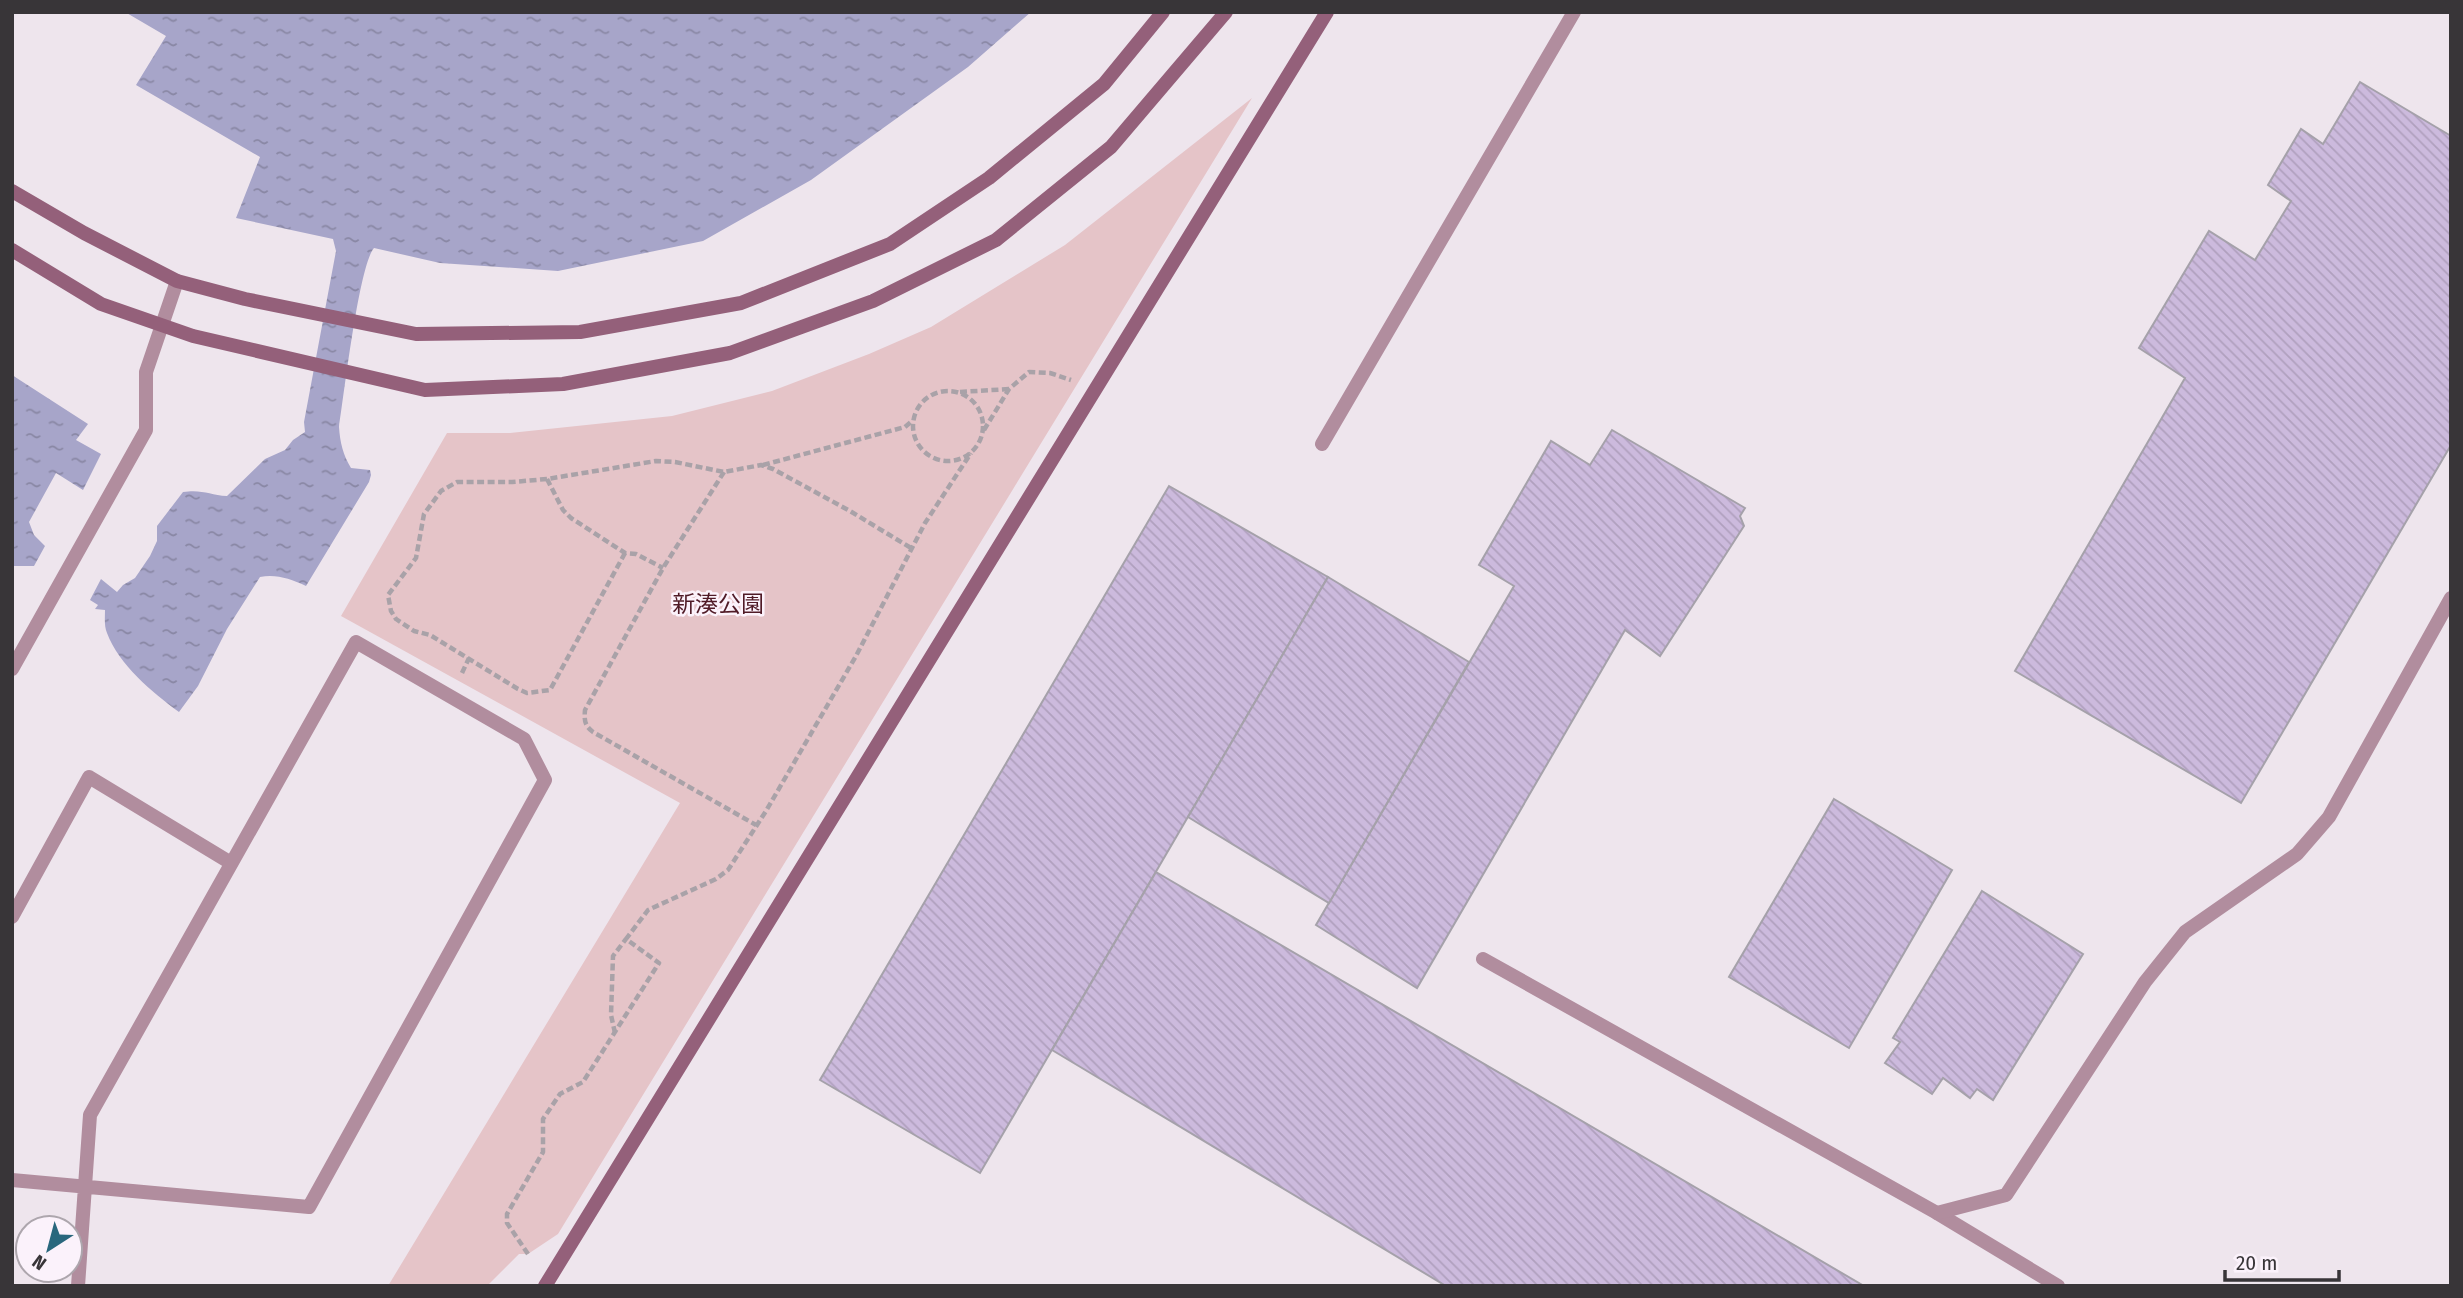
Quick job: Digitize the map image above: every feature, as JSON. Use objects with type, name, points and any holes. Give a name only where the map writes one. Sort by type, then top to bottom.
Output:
[{"type":"street","points":[[12,191],[84,233],[177,281],[244,299],[416,334],[580,332],[741,303],[890,244],[989,178],[1104,84],[1163,12]]},
{"type":"street","points":[[12,250],[101,303],[192,337],[425,390],[563,384],[730,353],[873,301],[996,240],[1111,147],[1226,12]]},
{"type":"street","points":[[545,1286],[1328,12]]},
{"type":"street","points":[[1322,444],[1574,12]]},
{"type":"street","points":[[12,669],[146,430],[146,372],[177,281]]},
{"type":"street","points":[[1937,1213],[2006,1195],[2145,982],[2185,932],[2297,854],[2329,817],[2451,598]]},
{"type":"street","points":[[12,1180],[85,1186],[309,1207],[545,780],[524,739],[356,642],[90,1115],[85,1186],[78,1286]]},
{"type":"street","points":[[12,917],[89,777],[231,863]]},
{"type":"street","points":[[1483,959],[1937,1213],[2058,1286]]},
{"type":"path","points":[[615,1034],[611,1015],[612,956],[648,911],[716,879],[728,870],[856,656],[911,548],[977,447],[983,431],[1009,389],[1029,372],[1050,373],[1078,382]]},
{"type":"path","points":[[971,453],[961,459],[948,461],[936,459],[926,453],[913,432],[917,409],[925,399],[947,390],[960,392],[1009,389]]},
{"type":"path","points":[[960,392],[978,407],[983,419],[983,431]]},
{"type":"path","points":[[625,553],[550,690],[527,693],[518,689],[430,635],[414,631],[396,619],[391,611],[388,595],[416,558],[424,514],[441,491],[457,482],[547,479],[656,461],[724,472],[761,465],[905,427],[913,420]]},
{"type":"path","points":[[761,465],[850,511],[911,548]]},
{"type":"path","points":[[724,472],[663,568],[585,710],[584,719],[586,727],[756,825]]},
{"type":"path","points":[[547,479],[571,518],[625,553],[636,554],[663,568]]},
{"type":"path","points":[[528,1254],[507,1223],[507,1214],[543,1152],[543,1119],[560,1094],[583,1082],[659,963],[626,939]]},
{"type":"green space","name":"新湊公園","points":[[1252,98],[558,1234],[528,1254],[519,1254],[487,1286],[388,1286],[680,803],[341,616],[447,433],[510,433],[672,416],[772,391],[869,354],[931,327],[1065,245]]},
{"type":"water","points":[[125,12],[1031,12],[968,67],[811,180],[703,241],[558,271],[440,263],[374,248],[368,259],[358,304],[339,427],[342,448],[348,463],[351,468],[370,470],[369,482],[306,586],[283,578],[260,577],[227,629],[198,686],[179,712],[128,667],[107,633],[105,610],[95,609],[98,605],[90,600],[101,579],[117,592],[135,578],[157,541],[157,526],[183,492],[227,496],[265,459],[285,450],[305,432],[304,422],[336,251],[333,239],[236,218],[260,157],[136,85],[166,36]]},
{"type":"water","points":[[12,375],[88,424],[76,440],[101,454],[83,490],[56,473],[29,522],[34,535],[45,546],[34,566],[12,566]]},
{"type":"building","points":[[2360,82],[2451,136],[2451,445],[2241,803],[2015,671],[2185,378],[2139,348],[2209,231],[2255,260],[2291,201],[2268,185],[2301,129],[2323,144]]},
{"type":"building","points":[[1612,430],[1745,508],[1740,516],[1744,526],[1660,656],[1625,630],[1417,988],[1316,925],[1514,586],[1479,565],[1551,441],[1590,465]]},
{"type":"building","points":[[1169,486],[1328,577],[980,1173],[820,1080]]},
{"type":"building","points":[[1328,577],[1469,662],[1329,903],[1188,817]]},
{"type":"building","points":[[1834,799],[1952,870],[1849,1048],[1729,977]]},
{"type":"building","points":[[1156,872],[1864,1286],[1446,1286],[1052,1050]]},
{"type":"building","points":[[1982,891],[2083,954],[1993,1100],[1977,1089],[1970,1098],[1943,1078],[1932,1094],[1885,1063],[1900,1042],[1893,1038]]}]
